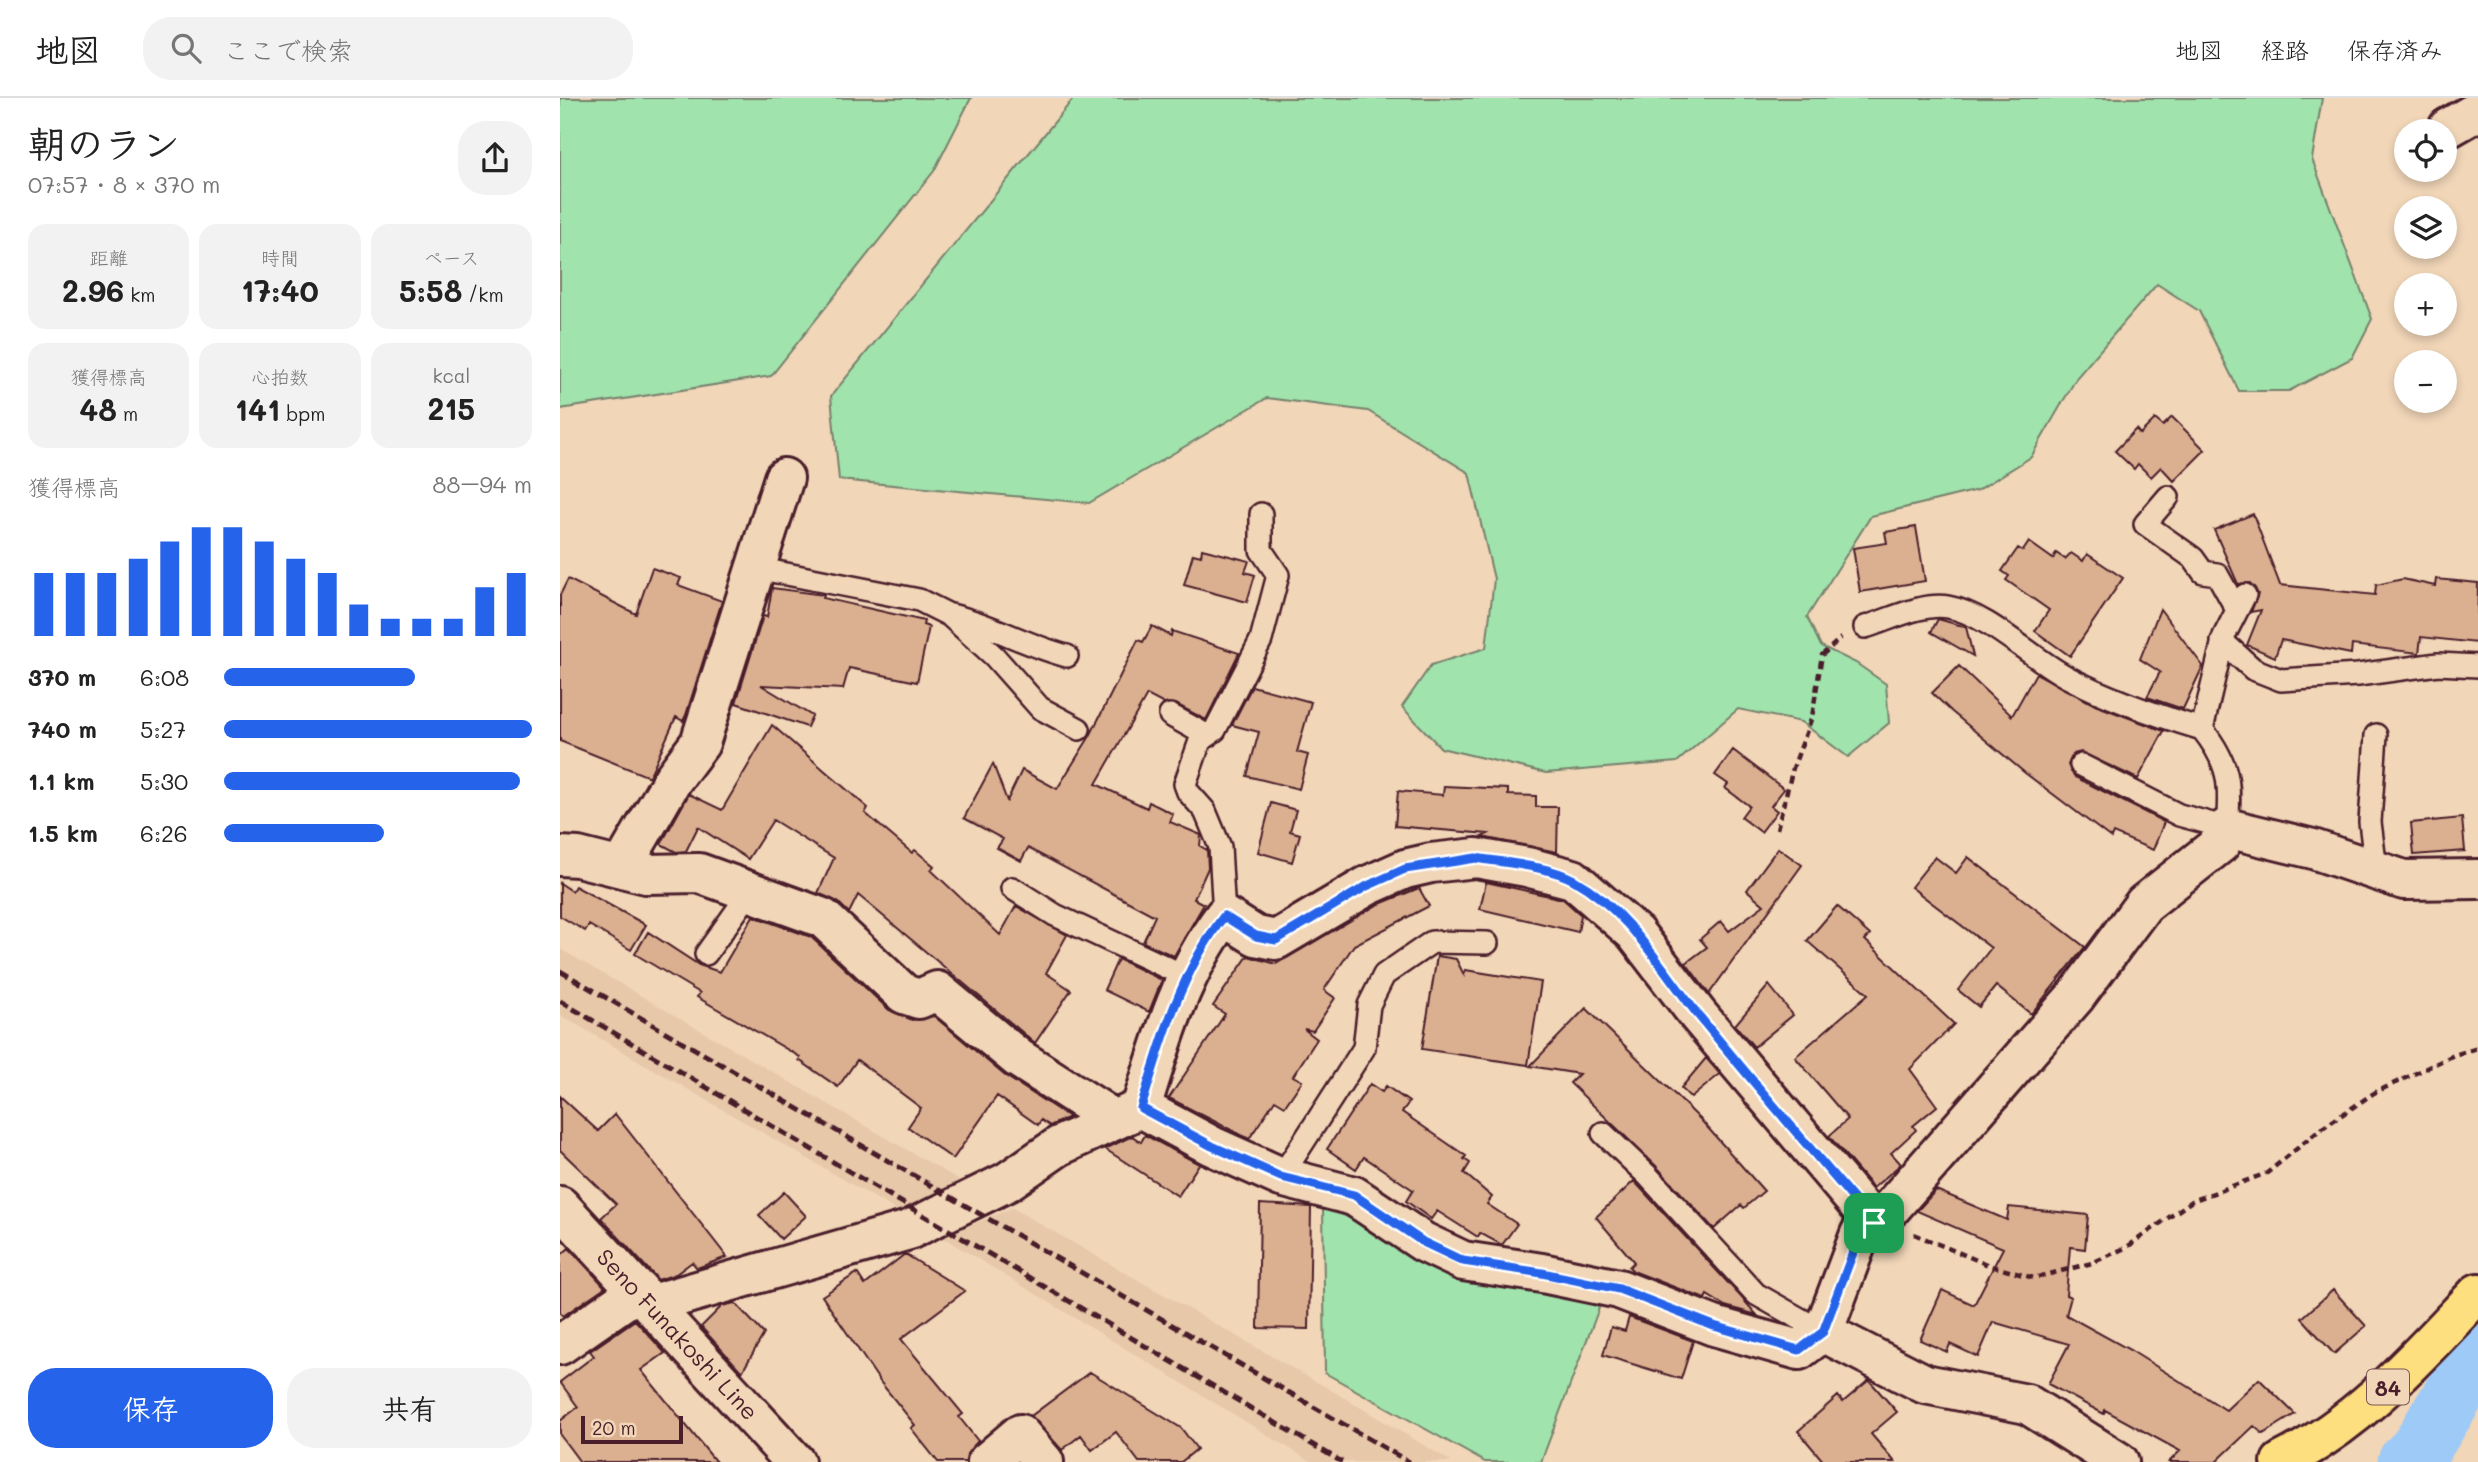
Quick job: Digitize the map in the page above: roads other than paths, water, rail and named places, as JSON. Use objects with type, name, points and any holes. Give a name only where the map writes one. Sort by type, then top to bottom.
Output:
[{"type":"main road","name":"84","points":[[2292,1460],[2379,1395],[2478,1293]]},
{"type":"street","points":[[622,867],[673,779],[700,743],[784,478]]},
{"type":"street","points":[[560,856],[646,874],[699,873],[822,918],[904,994],[919,999],[937,991],[1018,1058],[1127,1113],[1212,1146],[1281,1177],[1354,1195],[1423,1242],[1463,1261],[1542,1273],[1619,1289],[1714,1326],[1799,1350],[1823,1332],[1860,1234],[1878,1220],[2076,996],[2144,904],[2221,844],[2227,828],[2313,849],[2404,880],[2478,879]]},
{"type":"street","points":[[560,1345],[646,1297],[909,1230],[1007,1182],[1059,1146],[1127,1113],[1187,978],[1224,916],[1256,936],[1276,940],[1367,886],[1405,869],[1463,859],[1476,858],[1528,867],[1573,879],[1635,933],[1698,1015],[1878,1220]]},
{"type":"street","name":"Seno Funakoshi Line","points":[[560,1206],[795,1462]]},
{"type":"street","points":[[1823,1332],[1925,1384],[2027,1404],[2119,1462]]},
{"type":"street","points":[[987,1462],[1020,1434],[1044,1462]]},
{"type":"lane","points":[[2168,497],[2145,524],[2193,558],[2203,572],[2217,574],[2241,603],[2222,642],[2202,729]]},
{"type":"lane","points":[[1224,916],[1220,847],[1205,811],[1188,792],[1185,784],[1200,741],[1215,730],[1261,640],[1275,594],[1278,575],[1261,550],[1261,514]]},
{"type":"lane","points":[[756,568],[919,600],[948,615],[994,656],[1040,708],[1079,729]]},
{"type":"lane","points":[[1865,628],[1930,608],[1948,607],[1979,619],[2077,682],[2149,713],[2202,729],[2223,756],[2229,780],[2227,828],[2179,815],[2081,765]]},
{"type":"lane","points":[[948,615],[979,622],[1042,650],[1068,656]]},
{"type":"lane","points":[[2222,642],[2253,669],[2281,680],[2358,675],[2438,664],[2478,666]]},
{"type":"lane","points":[[1170,715],[1208,736]]},
{"type":"lane","points":[[2376,735],[2370,822],[2376,870]]},
{"type":"lane","points":[[1013,888],[1055,915],[1187,978]]},
{"type":"lane","points":[[706,954],[750,892]]},
{"type":"lane","points":[[1281,1177],[1364,1048],[1369,1005],[1384,975],[1432,942],[1487,943]]},
{"type":"lane","points":[[1604,1133],[1756,1294],[1823,1332]]},
{"type":"waterway","points":[[2408,1462],[2419,1451],[2478,1355]]},
{"type":"railway","points":[[560,971],[1409,1462]]},
{"type":"railway","points":[[560,1001],[1342,1462]]}]
